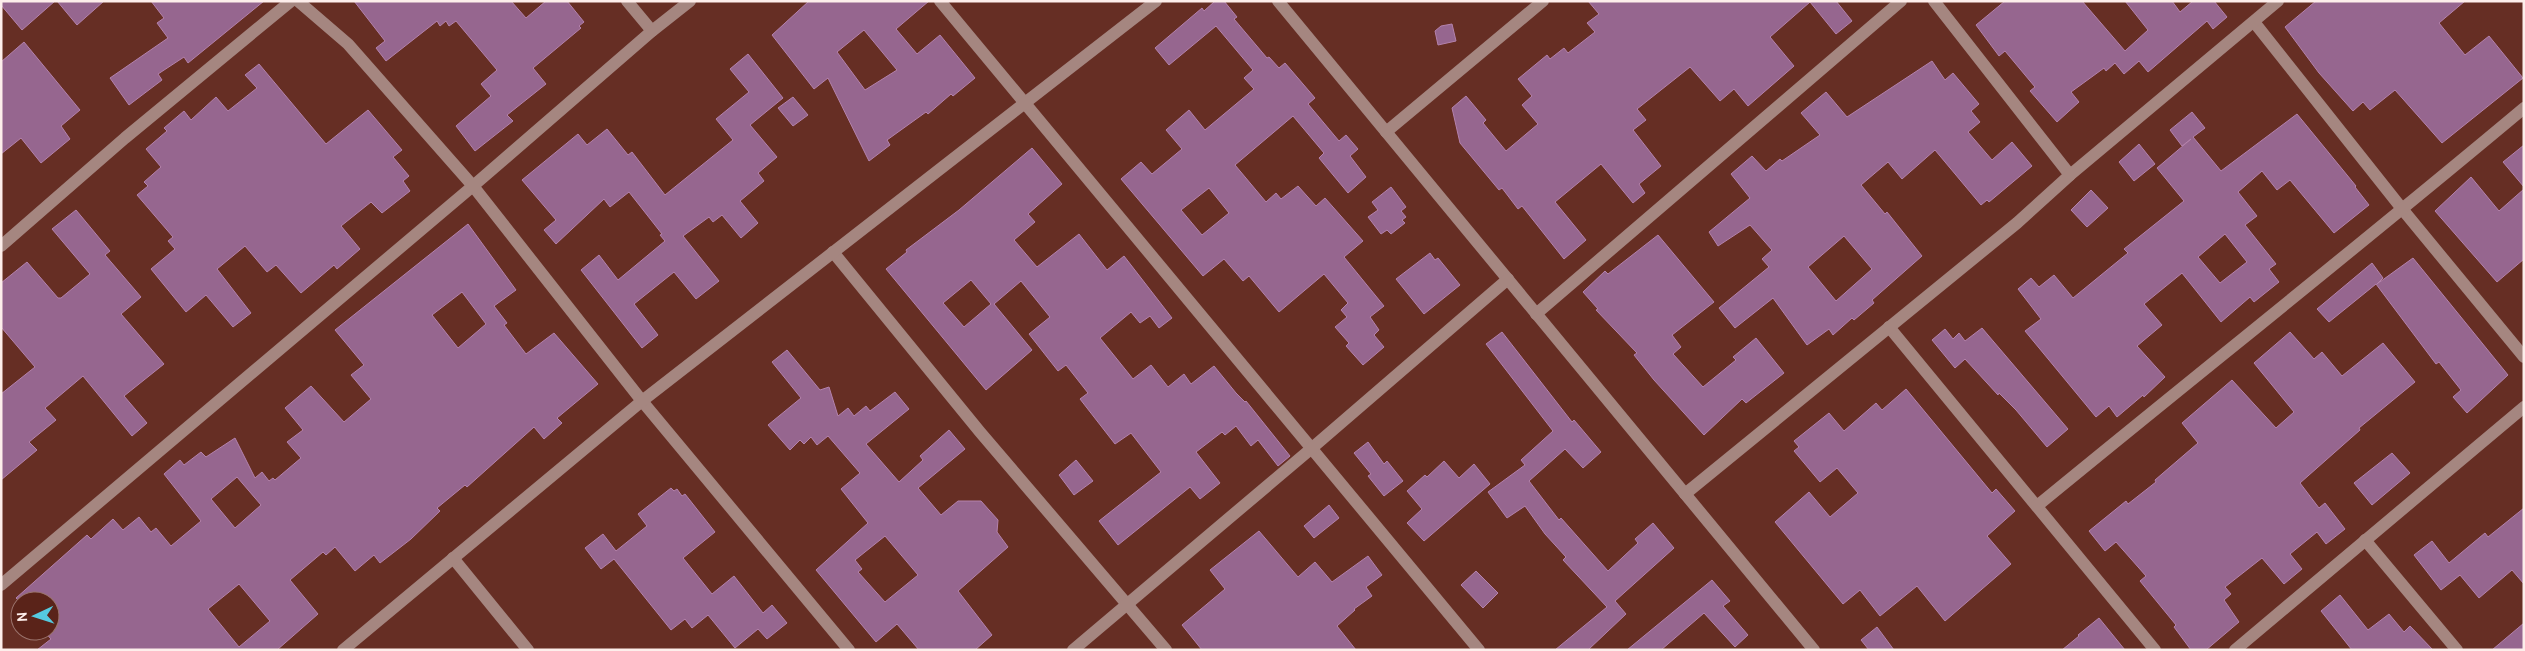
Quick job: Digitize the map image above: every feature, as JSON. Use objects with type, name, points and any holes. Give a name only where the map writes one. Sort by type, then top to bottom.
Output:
[{"type":"street","points":[[1,246],[125,138],[291,1]]},
{"type":"street","points":[[298,1],[348,44],[473,186],[642,402],[849,650]]},
{"type":"street","points":[[627,1],[652,31]]},
{"type":"street","points":[[1,585],[473,186],[652,31],[690,1]]},
{"type":"street","points":[[940,1],[1479,650]]},
{"type":"street","points":[[343,650],[642,402],[1156,1]]},
{"type":"street","points":[[1278,1],[1814,650]]},
{"type":"street","points":[[1386,132],[1543,1]]},
{"type":"street","points":[[1536,314],[1901,1]]},
{"type":"street","points":[[1934,1],[2070,174]]},
{"type":"street","points":[[1685,494],[2017,224],[2070,174],[2278,1]]},
{"type":"street","points":[[2254,22],[2403,210],[2524,356]]},
{"type":"street","points":[[2037,506],[2224,352],[2403,210],[2524,108]]},
{"type":"street","points":[[833,252],[987,439],[1166,650]]},
{"type":"street","points":[[1073,650],[1508,279]]},
{"type":"street","points":[[1889,327],[2155,650]]},
{"type":"street","points":[[2235,650],[2524,407]]},
{"type":"street","points":[[2366,540],[2457,650]]},
{"type":"street","points":[[453,558],[528,650]]},
{"type":"building","points":[[1,1],[55,1],[22,30],[1,5]]},
{"type":"building","points":[[57,1],[104,1],[77,25]]},
{"type":"building","points":[[151,1],[264,1],[188,63],[184,57],[158,74],[162,80],[129,105],[110,78],[168,38],[157,23],[164,18]]},
{"type":"building","points":[[354,1],[511,1],[526,18],[546,1],[567,1],[584,22],[579,26],[581,28],[533,68],[546,84],[507,115],[513,121],[475,151],[456,126],[491,96],[481,84],[497,70],[456,21],[449,26],[446,21],[440,26],[437,21],[386,61],[376,48],[385,41]]},
{"type":"building","points":[[809,1],[929,1],[896,29],[917,54],[940,35],[975,78],[953,96],[951,94],[928,114],[926,112],[887,140],[890,145],[869,161],[828,78],[814,89],[772,35]],"holes":[[[864,30],[897,70],[865,90],[837,52]]]},
{"type":"building","points":[[1215,1],[1224,1],[1237,17],[1234,19],[1267,58],[1269,57],[1279,68],[1285,63],[1315,98],[1308,104],[1339,141],[1346,135],[1358,149],[1350,156],[1366,177],[1348,193],[1319,158],[1324,153],[1293,116],[1235,165],[1266,202],[1276,193],[1281,199],[1298,186],[1316,206],[1325,198],[1363,241],[1344,257],[1384,306],[1370,317],[1379,330],[1374,335],[1384,347],[1363,365],[1346,346],[1349,343],[1335,327],[1347,317],[1341,310],[1348,303],[1324,274],[1279,312],[1249,276],[1243,281],[1224,259],[1203,276],[1121,179],[1141,162],[1152,174],[1182,149],[1166,130],[1189,110],[1205,130],[1254,89],[1244,78],[1253,70],[1216,26],[1169,65],[1155,48],[1202,8],[1204,11]],"holes":[[[1209,188],[1229,213],[1202,235],[1181,210]]]},
{"type":"building","points":[[1588,1],[1836,1],[1852,21],[1836,34],[1810,2],[1770,37],[1794,66],[1748,106],[1734,89],[1720,101],[1690,67],[1637,109],[1646,120],[1633,130],[1661,166],[1639,184],[1645,193],[1633,203],[1601,164],[1555,202],[1586,240],[1564,259],[1522,206],[1518,209],[1502,188],[1499,190],[1460,143],[1452,108],[1466,96],[1486,120],[1483,123],[1506,151],[1538,124],[1522,105],[1532,96],[1518,79],[1547,55],[1550,59],[1564,48],[1568,53],[1595,32],[1587,23],[1599,14]]},
{"type":"building","points":[[2005,1],[2082,1],[2125,51],[2148,30],[2125,1],[2172,1],[2180,12],[2193,1],[2214,1],[2227,17],[2213,29],[2207,21],[2148,72],[2139,61],[2124,74],[2115,63],[2106,71],[2104,68],[2071,92],[2079,102],[2057,122],[2030,91],[2035,87],[2005,51],[1999,56],[1976,25]]},
{"type":"building","points":[[2316,1],[2465,1],[2439,23],[2465,55],[2489,36],[2523,78],[2442,143],[2395,90],[2370,110],[2363,102],[2353,111],[2319,73],[2285,27]]},
{"type":"building","points":[[1452,24],[1456,41],[1438,45],[1435,31],[1441,26]]},
{"type":"building","points":[[24,42],[80,110],[61,126],[70,139],[41,163],[21,138],[1,154],[1,62]]},
{"type":"building","points":[[748,54],[783,98],[750,125],[777,157],[758,173],[764,181],[740,201],[758,223],[741,238],[722,215],[713,222],[709,217],[683,236],[719,281],[696,299],[674,272],[634,304],[658,335],[642,348],[581,270],[599,255],[618,280],[665,241],[660,235],[662,234],[629,192],[610,207],[604,199],[556,244],[544,230],[556,220],[522,180],[578,134],[587,145],[607,129],[628,155],[632,152],[665,195],[733,140],[716,119],[749,92],[730,69]]},
{"type":"building","points":[[1932,61],[1945,80],[1953,73],[1979,104],[1971,111],[1980,122],[1968,132],[1992,160],[2012,142],[2032,166],[1989,202],[1987,200],[1981,205],[1935,150],[1902,179],[1888,162],[1861,185],[1885,214],[1887,212],[1922,256],[1872,300],[1874,303],[1854,320],[1852,318],[1833,335],[1829,329],[1807,345],[1773,298],[1735,328],[1719,308],[1769,267],[1762,259],[1772,250],[1750,225],[1718,246],[1709,232],[1750,198],[1731,174],[1752,156],[1766,171],[1780,159],[1782,161],[1820,135],[1801,113],[1826,92],[1847,117]],"holes":[[[1844,236],[1872,269],[1836,301],[1808,267]]]},
{"type":"building","points":[[259,64],[326,144],[368,110],[402,150],[393,157],[409,176],[403,181],[410,191],[382,213],[371,202],[341,226],[360,249],[337,269],[334,265],[301,293],[276,265],[267,272],[245,246],[217,269],[251,313],[233,327],[206,295],[186,312],[151,269],[175,249],[168,241],[173,237],[137,195],[148,186],[144,182],[161,167],[146,149],[167,131],[164,128],[184,111],[191,120],[216,97],[228,111],[257,88],[245,75]]},
{"type":"building","points":[[793,97],[808,115],[793,126],[778,108]]},
{"type":"building","points":[[2192,112],[2205,128],[2193,137],[2221,171],[2297,114],[2356,186],[2369,205],[2334,233],[2290,180],[2277,190],[2262,171],[2238,192],[2257,216],[2245,225],[2276,264],[2269,269],[2279,282],[2254,302],[2250,297],[2221,322],[2182,273],[2144,304],[2162,325],[2137,346],[2165,377],[2144,397],[2143,395],[2117,417],[2109,406],[2096,417],[2025,331],[2041,319],[2018,289],[2031,278],[2039,287],[2054,275],[2073,298],[2128,253],[2124,249],[2184,201],[2157,168],[2191,139],[2182,146],[2170,130]],"holes":[[[2225,234],[2247,262],[2220,283],[2198,257]]]},
{"type":"building","points":[[2139,144],[2155,164],[2134,181],[2119,162]]},
{"type":"building","points":[[2524,145],[2524,187],[2503,162]]},
{"type":"building","points":[[1032,148],[1062,184],[1028,214],[1035,222],[1014,240],[1037,267],[1079,234],[1107,270],[1124,256],[1172,318],[1159,328],[1150,316],[1140,323],[1131,312],[1100,338],[1133,379],[1151,365],[1168,387],[1184,374],[1191,384],[1214,366],[1236,393],[1246,401],[1290,456],[1278,466],[1258,440],[1251,446],[1236,426],[1225,435],[1222,432],[1196,452],[1220,483],[1200,499],[1190,487],[1118,545],[1099,521],[1161,472],[1131,433],[1115,444],[1080,399],[1088,393],[1066,365],[1058,371],[1029,334],[1050,317],[1021,281],[994,304],[1032,350],[986,390],[886,269],[907,252],[906,250],[959,210]],"holes":[[[971,280],[991,304],[964,327],[943,303]]]},
{"type":"building","points":[[2471,177],[2499,211],[2524,189],[2524,259],[2497,282],[2435,211]]},
{"type":"building","points":[[1391,187],[1406,207],[1401,211],[1406,217],[1402,220],[1405,223],[1391,234],[1387,230],[1381,234],[1368,217],[1378,210],[1372,202]]},
{"type":"building","points":[[2091,190],[2108,208],[2087,227],[2071,210]]},
{"type":"building","points":[[76,210],[110,251],[105,255],[141,297],[121,314],[164,364],[124,396],[147,423],[132,436],[83,376],[45,408],[56,420],[29,442],[37,450],[1,480],[1,394],[35,367],[1,327],[1,283],[27,262],[58,298],[61,298],[90,274],[52,229]]},
{"type":"building","points":[[468,224],[516,290],[494,306],[507,323],[504,325],[526,354],[554,333],[598,384],[557,418],[562,423],[544,439],[534,427],[467,487],[465,485],[437,508],[440,511],[411,539],[380,563],[374,555],[355,571],[335,547],[326,555],[323,552],[290,580],[318,614],[277,650],[37,650],[48,641],[60,641],[60,591],[24,591],[87,535],[91,539],[113,519],[123,530],[139,517],[151,532],[156,528],[171,546],[201,521],[164,474],[180,460],[184,465],[201,452],[206,457],[235,438],[255,478],[262,472],[269,481],[273,478],[275,480],[301,458],[287,442],[303,430],[285,408],[311,386],[344,422],[371,399],[351,375],[364,365],[335,330]],"holes":[[[462,292],[486,324],[458,348],[432,315]],[[237,477],[261,505],[235,528],[211,499]],[[239,584],[270,621],[239,647],[208,609]]]},
{"type":"building","points":[[1658,235],[1714,302],[1672,335],[1681,347],[1673,354],[1703,387],[1736,360],[1733,357],[1756,338],[1784,373],[1746,403],[1742,399],[1704,435],[1654,380],[1634,355],[1637,353],[1596,310],[1598,309],[1583,292],[1605,271],[1608,274]]},
{"type":"building","points":[[1430,253],[1435,260],[1438,258],[1460,285],[1424,314],[1396,279]]},
{"type":"building","points":[[2413,258],[2508,375],[2467,413],[2453,397],[2461,390],[2439,362],[2436,364],[2376,284],[2329,322],[2317,309],[2372,263],[2383,278],[2377,284]]},
{"type":"building","points":[[1982,328],[2068,429],[2047,447],[2016,410],[1999,393],[1998,395],[1965,359],[1955,368],[1932,340],[1945,329],[1953,339],[1959,333],[1965,341]]},
{"type":"building","points":[[1502,332],[1572,422],[1574,420],[1601,452],[1583,468],[1565,449],[1529,481],[1559,520],[1561,518],[1608,571],[1638,543],[1635,539],[1653,523],[1674,548],[1615,601],[1626,614],[1588,650],[1555,650],[1607,607],[1563,560],[1566,557],[1545,534],[1525,506],[1507,518],[1488,492],[1525,465],[1521,460],[1553,431],[1486,344]]},
{"type":"building","points":[[2290,332],[2314,359],[2322,352],[2342,376],[2383,343],[2415,382],[2359,428],[2360,430],[2300,483],[2319,508],[2325,503],[2345,529],[2326,544],[2317,532],[2290,554],[2302,569],[2284,584],[2262,558],[2225,587],[2231,594],[2224,600],[2239,622],[2206,650],[2191,650],[2174,627],[2176,625],[2140,581],[2146,576],[2116,542],[2105,551],[2089,531],[2126,501],[2128,504],[2156,482],[2155,480],[2198,443],[2182,423],[2232,380],[2276,428],[2294,412],[2254,363]]},
{"type":"building","points":[[787,350],[820,390],[829,387],[838,416],[848,408],[854,416],[866,406],[870,411],[895,392],[909,409],[866,444],[899,482],[923,460],[920,456],[949,430],[965,449],[918,488],[941,515],[958,501],[981,501],[998,520],[997,532],[1008,547],[958,591],[992,635],[975,650],[919,650],[897,624],[876,642],[816,570],[868,523],[841,489],[860,473],[828,436],[817,445],[811,437],[804,444],[800,440],[790,450],[768,425],[801,398],[772,362]],"holes":[[[885,536],[918,575],[885,602],[858,572],[862,569],[855,560]]]},
{"type":"building","points":[[1906,389],[1992,493],[1996,489],[2015,511],[1987,536],[2011,564],[1945,621],[1917,586],[1880,616],[1860,590],[1843,604],[1775,522],[1809,492],[1830,517],[1858,493],[1837,468],[1820,482],[1794,451],[1799,447],[1794,441],[1829,413],[1844,431],[1876,403],[1882,410]]},
{"type":"building","points":[[1368,442],[1384,464],[1387,461],[1403,481],[1384,496],[1368,476],[1371,474],[1354,453]]},
{"type":"building","points":[[2392,453],[2410,473],[2372,505],[2354,483]]},
{"type":"building","points":[[1076,460],[1093,481],[1074,495],[1059,475]]},
{"type":"building","points":[[1444,461],[1459,478],[1474,464],[1490,484],[1424,541],[1407,523],[1422,509],[1407,491],[1425,475],[1427,477]]},
{"type":"building","points":[[671,488],[674,491],[677,489],[682,496],[685,494],[715,532],[683,558],[712,594],[734,576],[763,613],[772,605],[787,623],[767,639],[758,629],[735,648],[708,615],[692,628],[685,619],[671,630],[614,559],[601,569],[585,548],[603,534],[616,551],[647,526],[638,514]]},
{"type":"building","points":[[1329,505],[1339,518],[1314,538],[1304,526]]},
{"type":"building","points":[[2524,508],[2524,584],[2512,570],[2479,598],[2460,575],[2441,590],[2414,555],[2432,541],[2449,563],[2485,533],[2488,537]]},
{"type":"building","points":[[1259,531],[1298,577],[1315,562],[1332,582],[1368,556],[1382,575],[1366,587],[1372,596],[1354,609],[1337,626],[1356,650],[1202,650],[1182,625],[1225,589],[1210,570]]},
{"type":"building","points":[[1476,571],[1498,593],[1483,608],[1461,585]]},
{"type":"building","points":[[1712,580],[1730,601],[1723,606],[1748,635],[1735,647],[1704,613],[1661,650],[1627,650]]},
{"type":"building","points":[[2340,595],[2368,630],[2389,614],[2404,632],[2410,626],[2433,650],[2352,650],[2321,611]]},
{"type":"building","points":[[2099,618],[2125,650],[2062,650],[2078,635]]},
{"type":"building","points":[[2524,623],[2524,650],[2492,650]]},
{"type":"building","points":[[1877,627],[1894,650],[1869,650],[1861,640]]}]
